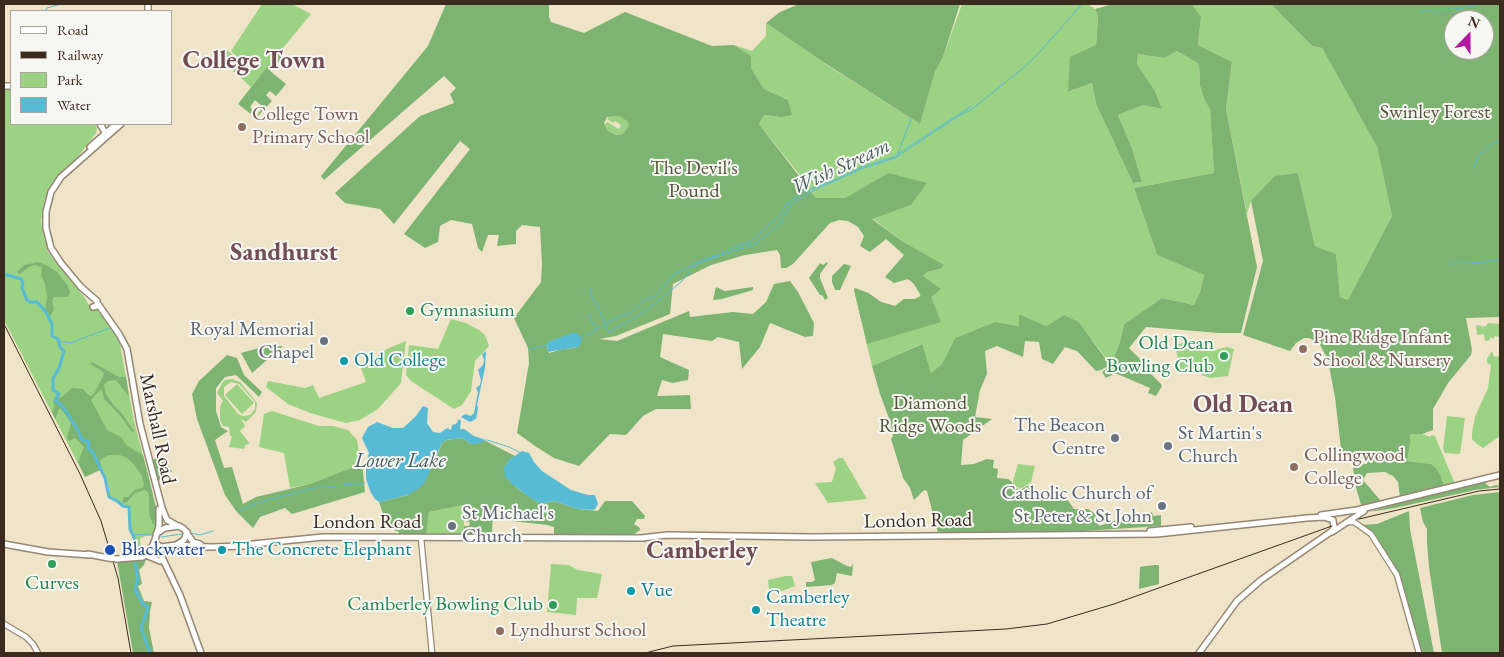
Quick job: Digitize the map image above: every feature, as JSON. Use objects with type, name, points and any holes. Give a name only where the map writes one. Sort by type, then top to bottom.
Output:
[{"type":"main road","points":[[102,125],[107,133],[118,125]]},
{"type":"main road","points":[[97,140],[102,125]]},
{"type":"main road","name":"Marshall Road","points":[[82,157],[97,140],[107,133]]},
{"type":"main road","name":"Marshall Road","points":[[107,133],[63,175],[54,187],[48,202],[45,220],[48,238],[53,250],[123,340],[128,354],[140,424],[162,508],[167,520],[184,528],[187,532]]},
{"type":"main road","name":"Marshall Road","points":[[117,331],[127,359],[135,417],[160,511],[160,523],[154,542]]},
{"type":"main road","points":[[1261,522],[1361,510],[1500,475]]},
{"type":"main road","points":[[1284,519],[1322,517],[1337,526],[1361,510]]},
{"type":"main road","points":[[1348,511],[1352,513],[1355,523],[1373,536],[1397,575],[1419,653]]},
{"type":"main road","points":[[1199,653],[1234,605],[1248,590],[1333,530],[1333,522],[1338,513]]},
{"type":"main road","name":"London Road","points":[[1173,530],[1261,522]]},
{"type":"main road","name":"London Road","points":[[166,546],[243,545],[318,538],[641,538],[667,535],[759,537],[1077,534],[1193,530],[1261,522]]},
{"type":"main road","points":[[1344,523],[1355,523]]},
{"type":"main road","points":[[1322,538],[1340,528],[1344,523]]},
{"type":"main road","points":[[156,534],[165,528],[178,526]]},
{"type":"main road","points":[[176,545],[184,540],[187,532]]},
{"type":"main road","name":"London Road","points":[[187,532],[192,540],[198,544],[221,546]]},
{"type":"main road","points":[[421,538],[432,653]]},
{"type":"main road","points":[[154,542],[159,546],[166,546]]},
{"type":"main road","points":[[154,542],[182,605],[200,653]]},
{"type":"main road","points":[[147,555],[154,542]]},
{"type":"main road","points":[[4,544],[118,559],[158,554]]},
{"type":"main road","points":[[147,555],[155,558],[166,546]]},
{"type":"main road","points":[[4,624],[26,637],[38,652]]},
{"type":"green space","points":[[262,4],[292,4],[311,14],[251,87],[218,57],[225,49],[244,63],[231,51]]},
{"type":"green space","name":"The Devil's Pound","points":[[446,4],[549,4],[551,22],[584,33],[625,12],[712,46],[734,45],[751,56],[751,68],[764,89],[788,100],[792,115],[781,117],[764,115],[759,124],[816,198],[845,198],[888,173],[927,183],[911,205],[872,219],[905,243],[944,265],[940,269],[927,272],[923,276],[941,289],[931,297],[941,322],[867,344],[855,288],[868,293],[881,302],[895,306],[904,299],[915,299],[921,296],[914,284],[908,279],[894,283],[885,277],[904,255],[886,239],[870,252],[860,246],[864,236],[858,227],[848,221],[839,220],[830,223],[793,264],[786,268],[781,268],[780,255],[777,250],[745,255],[711,265],[673,284],[670,314],[616,336],[599,339],[617,341],[689,311],[690,317],[733,312],[753,314],[766,302],[774,284],[790,281],[814,323],[813,336],[805,337],[770,323],[760,347],[742,369],[739,342],[718,337],[712,341],[663,334],[660,357],[689,370],[688,380],[672,383],[662,380],[657,396],[690,395],[691,409],[656,409],[643,416],[626,435],[610,434],[579,466],[554,458],[517,433],[529,363],[528,348],[514,318],[541,282],[540,227],[522,225],[516,231],[516,244],[497,246],[499,235],[488,235],[482,252],[478,248],[472,224],[451,220],[440,226],[438,242],[425,248],[404,234],[470,149],[460,141],[394,224],[380,209],[345,203],[335,193],[420,116],[454,103],[450,94],[456,88],[444,76],[324,180],[321,176],[428,46]],"holes":[[[618,116],[627,121],[629,125],[623,134],[616,135],[608,131],[604,123],[607,117]],[[575,333],[575,348],[549,353],[547,350],[548,342]]]},
{"type":"green space","points":[[799,4],[960,4],[943,57],[935,72],[920,124],[766,23],[780,12]]},
{"type":"green space","points":[[962,4],[1088,4],[1095,9],[1098,17],[1096,45],[1069,92],[1092,83],[1096,104],[1133,183],[1142,182],[1132,148],[1118,115],[1143,105],[1162,109],[1155,91],[1137,64],[1138,54],[1165,58],[1177,51],[1199,64],[1200,86],[1205,101],[1210,108],[1214,173],[1134,188],[1157,255],[1204,275],[1200,292],[1194,305],[1162,298],[1124,324],[1120,342],[1111,365],[1079,322],[1064,315],[1046,326],[1019,314],[1020,326],[995,322],[955,338],[942,364],[930,374],[921,344],[872,366],[855,288],[868,293],[881,302],[895,306],[904,299],[915,299],[920,296],[923,277],[927,272],[940,269],[872,218],[911,205],[888,173],[845,198],[816,198],[759,124],[764,115],[781,117],[788,100],[764,89],[751,68],[751,56],[734,45],[752,51],[766,36],[766,23],[830,67],[920,124],[935,72],[943,57]]},
{"type":"green space","points":[[1113,4],[1192,4],[1201,17],[1198,45],[1232,62],[1226,109],[1257,267],[1241,333],[1146,327],[1129,348],[1161,384],[1162,386],[1156,396],[1148,393],[1150,388],[1115,373],[1106,378],[1102,372],[1111,365],[1120,342],[1124,324],[1162,298],[1194,305],[1200,292],[1204,275],[1157,255],[1134,188],[1214,173],[1210,109],[1200,86],[1199,64],[1177,51],[1165,58],[1138,54],[1137,64],[1155,91],[1162,109],[1143,105],[1118,115],[1132,148],[1142,182],[1133,183],[1096,104],[1092,83],[1068,92],[1070,57],[1096,45],[1098,17],[1095,9]]},
{"type":"green space","points":[[1192,4],[1271,4],[1312,46],[1322,48],[1377,147],[1392,216],[1348,300],[1340,297],[1336,254],[1315,246],[1298,173],[1251,201],[1247,214],[1226,109],[1232,62],[1198,45],[1201,17]]},
{"type":"green space","name":"Swinley Forest","points":[[1271,4],[1500,4],[1500,317],[1466,318],[1472,350],[1471,355],[1448,383],[1433,409],[1433,430],[1422,434],[1410,434],[1407,461],[1431,464],[1441,476],[1444,486],[1400,497],[1398,482],[1393,476],[1385,472],[1367,473],[1363,480],[1381,501],[1361,505],[1355,484],[1353,465],[1367,464],[1367,457],[1342,457],[1335,397],[1329,366],[1319,343],[1309,338],[1304,338],[1296,343],[1290,351],[1243,335],[1263,261],[1251,201],[1275,176],[1298,173],[1315,246],[1336,254],[1340,297],[1348,300],[1392,216],[1377,147],[1322,48],[1312,46]]},
{"type":"green space","points":[[278,53],[283,58],[270,71],[286,84],[276,96],[270,91],[266,95],[272,101],[255,118],[263,107],[255,100],[250,107],[255,112],[252,115],[238,104]]},
{"type":"green space","points":[[4,88],[10,88],[10,125],[96,125],[97,128],[96,133],[77,158],[51,186],[45,200],[41,221],[48,252],[85,298],[91,309],[97,310],[111,327],[120,344],[134,421],[150,482],[158,523],[152,536],[145,536],[140,539],[141,551],[139,554],[136,554],[138,549],[137,542],[131,529],[130,506],[123,505],[110,496],[108,483],[102,469],[85,477],[4,320]]},
{"type":"green space","points":[[618,116],[627,121],[629,125],[623,134],[616,135],[608,131],[605,124],[607,122],[619,129],[621,125],[607,119]]},
{"type":"green space","points":[[38,262],[57,272],[68,286],[70,293],[68,297],[54,297],[52,300],[54,310],[49,318],[45,311],[47,297],[41,275],[42,267],[34,265],[20,274],[17,272],[24,265]]},
{"type":"green space","points":[[827,262],[820,274],[828,298],[825,300],[809,278],[820,263],[823,265]]},
{"type":"green space","points":[[844,264],[851,266],[840,290],[835,290],[832,276]]},
{"type":"green space","points":[[716,287],[725,291],[753,287],[753,290],[713,300]]},
{"type":"green space","name":"Diamond Ridge Woods","points":[[1019,314],[1046,326],[1064,315],[1079,322],[1110,365],[1096,371],[1077,351],[1065,347],[1053,364],[1042,359],[1039,342],[1025,341],[1023,357],[997,346],[985,351],[987,374],[980,390],[975,417],[992,419],[963,440],[961,465],[974,464],[987,459],[994,460],[993,468],[998,469],[997,478],[1008,479],[1012,482],[1013,488],[1022,489],[1032,483],[1031,498],[1050,501],[1067,499],[1074,509],[1088,509],[1097,515],[1099,526],[1123,518],[1131,522],[1137,520],[1139,516],[1152,512],[1153,516],[1161,515],[1161,526],[1083,531],[938,533],[927,491],[924,490],[914,500],[910,488],[903,478],[891,439],[893,436],[890,421],[872,366],[922,344],[931,373],[942,364],[955,338],[995,322],[1019,326]]},
{"type":"green space","points":[[451,319],[466,323],[479,330],[485,335],[489,346],[475,361],[471,391],[462,405],[454,409],[411,381],[406,375],[409,345],[438,349]]},
{"type":"green space","points":[[1488,323],[1500,324],[1500,336],[1495,336],[1493,339],[1490,337],[1490,340],[1485,341],[1484,334],[1477,335],[1476,325],[1482,326],[1483,330],[1483,326],[1485,327]]},
{"type":"green space","points":[[1195,340],[1209,342],[1211,351],[1227,347],[1234,349],[1228,376],[1210,378],[1202,375],[1196,369],[1181,371],[1175,345]]},
{"type":"green space","points":[[406,341],[401,383],[378,409],[360,420],[346,423],[310,413],[288,404],[266,387],[268,381],[305,388],[313,385],[319,398],[366,382],[361,368],[375,364],[378,355]]},
{"type":"green space","points":[[283,346],[252,373],[241,353],[259,348]]},
{"type":"green space","points":[[1500,349],[1500,436],[1483,448],[1472,439],[1472,433],[1475,417],[1488,388],[1491,365],[1487,363],[1487,359],[1492,351],[1494,357],[1499,356]]},
{"type":"green space","points":[[227,355],[237,358],[244,375],[262,392],[259,397],[236,375],[225,377],[216,388],[216,411],[221,427],[228,431],[215,440],[224,468],[232,467],[243,504],[256,497],[310,484],[361,464],[365,492],[292,514],[285,508],[260,517],[253,528],[236,511],[225,495],[197,419],[192,394],[199,381]]},
{"type":"green space","points":[[92,362],[119,377],[126,377],[129,397],[116,380],[108,381],[104,385],[106,394],[134,431],[132,432],[119,414],[104,399],[102,390],[91,400],[107,430],[121,437],[127,446],[143,455],[158,515],[156,525],[153,524],[149,514],[149,494],[147,491],[135,493],[127,502],[124,503],[122,501],[124,497],[128,497],[144,485],[142,476],[132,462],[120,455],[109,455],[100,460],[102,469],[85,477],[78,462],[84,447],[75,438],[69,441],[67,438],[71,423],[61,409],[59,409],[55,419],[52,412],[55,406],[54,399],[62,397],[72,388],[83,389],[91,396],[95,392],[104,374],[90,363]]},
{"type":"green space","points":[[232,379],[240,382],[257,403],[256,412],[246,422],[241,419],[245,426],[240,431],[250,444],[245,445],[244,449],[229,447],[232,436],[230,436],[229,427],[223,426],[220,420],[220,406],[223,401],[217,393],[225,380]],"holes":[[[231,382],[239,384],[255,402],[255,409],[250,415],[243,416],[238,414],[224,396],[224,387]]]},
{"type":"green space","points":[[237,384],[254,403],[242,414],[225,395]]},
{"type":"green space","points":[[272,411],[319,426],[333,426],[348,430],[357,440],[361,464],[310,484],[290,488],[284,453],[259,447],[264,414]]},
{"type":"green space","points":[[1447,416],[1465,418],[1460,454],[1445,453],[1443,449]]},
{"type":"green space","points":[[1410,433],[1435,436],[1455,484],[1444,486],[1441,476],[1431,464],[1407,461]]},
{"type":"green space","points":[[463,438],[470,444],[477,444],[484,440],[515,456],[506,464],[505,476],[518,489],[538,502],[542,504],[554,501],[578,509],[598,511],[605,501],[632,501],[645,516],[644,519],[637,519],[634,524],[640,530],[632,536],[554,537],[554,527],[512,521],[513,511],[493,508],[492,533],[496,533],[497,537],[464,535],[464,526],[469,526],[470,522],[464,521],[464,505],[429,512],[426,536],[399,535],[399,532],[392,529],[384,517],[379,502],[408,495],[433,466],[442,443],[446,440]]},
{"type":"green space","points":[[162,457],[172,471],[157,482],[152,462],[154,459]]},
{"type":"green space","points":[[843,458],[867,499],[828,503],[815,483],[832,482],[836,468],[833,462]]},
{"type":"green space","points":[[1018,464],[1035,466],[1031,482],[1022,488],[1014,487],[1013,481]]},
{"type":"green space","points":[[1485,482],[1490,487],[1496,485],[1500,487],[1475,490],[1369,512],[1442,491]]},
{"type":"green space","points":[[1500,492],[1500,653],[1442,653],[1429,567],[1427,529],[1423,522],[1420,508],[1473,495]]},
{"type":"green space","points":[[464,505],[464,535],[426,536],[429,512]]},
{"type":"green space","points":[[1409,511],[1410,529],[1434,653],[1421,653],[1398,574],[1377,537],[1361,525],[1377,524]]},
{"type":"green space","points":[[832,558],[847,566],[851,567],[853,564],[852,576],[837,573],[835,583],[832,585],[806,587],[806,582],[815,580],[811,562]]},
{"type":"green space","points":[[146,559],[144,565],[139,570],[142,584],[138,586],[144,601],[152,602],[149,628],[154,653],[133,653],[117,561]]},
{"type":"green space","points":[[551,564],[568,565],[578,570],[602,574],[597,598],[577,598],[576,615],[547,612]]},
{"type":"green space","points":[[1159,565],[1159,584],[1139,589],[1140,567]]},
{"type":"green space","points":[[792,576],[795,586],[782,591],[769,590],[768,580]]},
{"type":"water","points":[[577,333],[581,338],[581,343],[578,347],[547,352],[548,342]]},
{"type":"water","points":[[486,351],[476,419],[470,422],[461,417],[465,414],[471,416],[474,413],[478,392],[476,388],[480,385],[481,380],[478,370],[483,365],[482,354]]},
{"type":"water","name":"Lower Lake","points":[[423,406],[428,408],[427,423],[433,432],[440,433],[447,428],[451,430],[452,425],[456,424],[459,419],[461,421],[460,429],[464,429],[474,436],[486,440],[477,444],[470,444],[463,438],[446,440],[442,443],[425,482],[418,489],[408,495],[379,502],[371,493],[366,479],[366,463],[369,453],[362,438],[368,427],[377,422],[393,428],[403,428],[416,416]]},
{"type":"water","points":[[522,451],[529,453],[542,471],[571,490],[595,495],[598,504],[595,509],[578,509],[554,501],[542,504],[512,484],[505,476],[504,468],[509,460]]},
{"type":"waterway","points":[[46,10],[61,4]]},
{"type":"waterway","name":"Wish Stream","points":[[606,326],[609,332],[644,312],[681,282],[698,263],[755,244],[780,224],[790,205],[810,192],[861,169],[895,158],[960,115],[971,110],[1038,54],[1082,4]]},
{"type":"waterway","points":[[1421,14],[1424,10],[1459,9],[1481,4]]},
{"type":"waterway","name":"Wish Stream","points":[[899,153],[972,106]]},
{"type":"waterway","points":[[603,326],[617,317],[631,313],[647,298],[654,298],[674,274],[736,246],[749,243],[780,215],[786,204],[803,192],[862,167],[897,156],[911,119]]},
{"type":"waterway","points":[[1473,168],[1479,155],[1500,140]]},
{"type":"waterway","points":[[1449,264],[1500,260]]},
{"type":"waterway","points":[[4,274],[21,279],[23,283],[22,288],[27,300],[37,302],[46,312],[52,324],[52,336],[58,339],[60,347],[64,351],[59,368],[53,379],[53,390],[59,394],[55,400],[63,407],[79,432],[81,439],[89,442],[88,449],[92,451],[105,478],[109,497],[123,506],[129,507],[130,529],[137,549],[135,562],[138,579],[135,589],[142,603],[148,608],[141,628],[150,653]]},
{"type":"waterway","points":[[591,289],[590,294],[604,320],[605,326]]},
{"type":"waterway","points":[[589,314],[597,328]]},
{"type":"waterway","name":"Wish Stream","points":[[581,338],[600,327]]},
{"type":"waterway","points":[[59,341],[70,343],[110,328]]},
{"type":"waterway","name":"Wish Stream","points":[[529,349],[548,345]]},
{"type":"waterway","points":[[487,440],[519,452]]},
{"type":"waterway","name":"Wish Stream","points":[[240,511],[257,503],[314,488],[365,483]]},
{"type":"waterway","name":"Wish Stream","points":[[191,533],[200,535],[213,531]]},
{"type":"waterway","name":"Wish Stream","points":[[133,535],[150,534]]},
{"type":"waterway","name":"Wish Stream","points":[[161,537],[182,534]]},
{"type":"railway","points":[[4,324],[80,474],[101,521],[118,578],[131,653]]},
{"type":"railway","points":[[1359,519],[1479,491],[1500,489]]},
{"type":"railway","points":[[645,653],[673,646],[1006,629],[1047,624],[1114,604],[1332,526]]},
{"type":"place","name":"College Town Primary School","points":[[242,127]]},
{"type":"place","name":"Gymnasium","points":[[410,311]]},
{"type":"place","name":"Royal Memorial Chapel","points":[[324,341]]},
{"type":"place","name":"Pine Ridge Infant School & Nursery","points":[[1303,349]]},
{"type":"place","name":"Old Dean Bowling Club","points":[[1224,356]]},
{"type":"place","name":"Old College","points":[[344,361]]},
{"type":"place","name":"The Beacon Centre","points":[[1115,438]]},
{"type":"place","name":"St Martin's Church","points":[[1168,446]]},
{"type":"place","name":"Collingwood College","points":[[1294,467]]},
{"type":"place","name":"Catholic Church of St Peter & St John","points":[[1162,506]]},
{"type":"place","name":"St Michael's Church","points":[[452,526]]},
{"type":"place","name":"Blackwater","points":[[110,550]]},
{"type":"place","name":"The Concrete Elephant","points":[[222,550]]},
{"type":"place","name":"Curves","points":[[52,564]]},
{"type":"place","name":"Vue","points":[[631,591]]},
{"type":"place","name":"Camberley Bowling Club","points":[[553,605]]},
{"type":"place","name":"Camberley Theatre","points":[[756,610]]},
{"type":"place","name":"Lyndhurst School","points":[[500,631]]},
{"type":"district","name":"College Town","points":[[254,61]]},
{"type":"district","name":"Sandhurst","points":[[284,253]]},
{"type":"district","name":"Old Dean","points":[[1243,405]]},
{"type":"district","name":"Camberley","points":[[702,551]]}]
